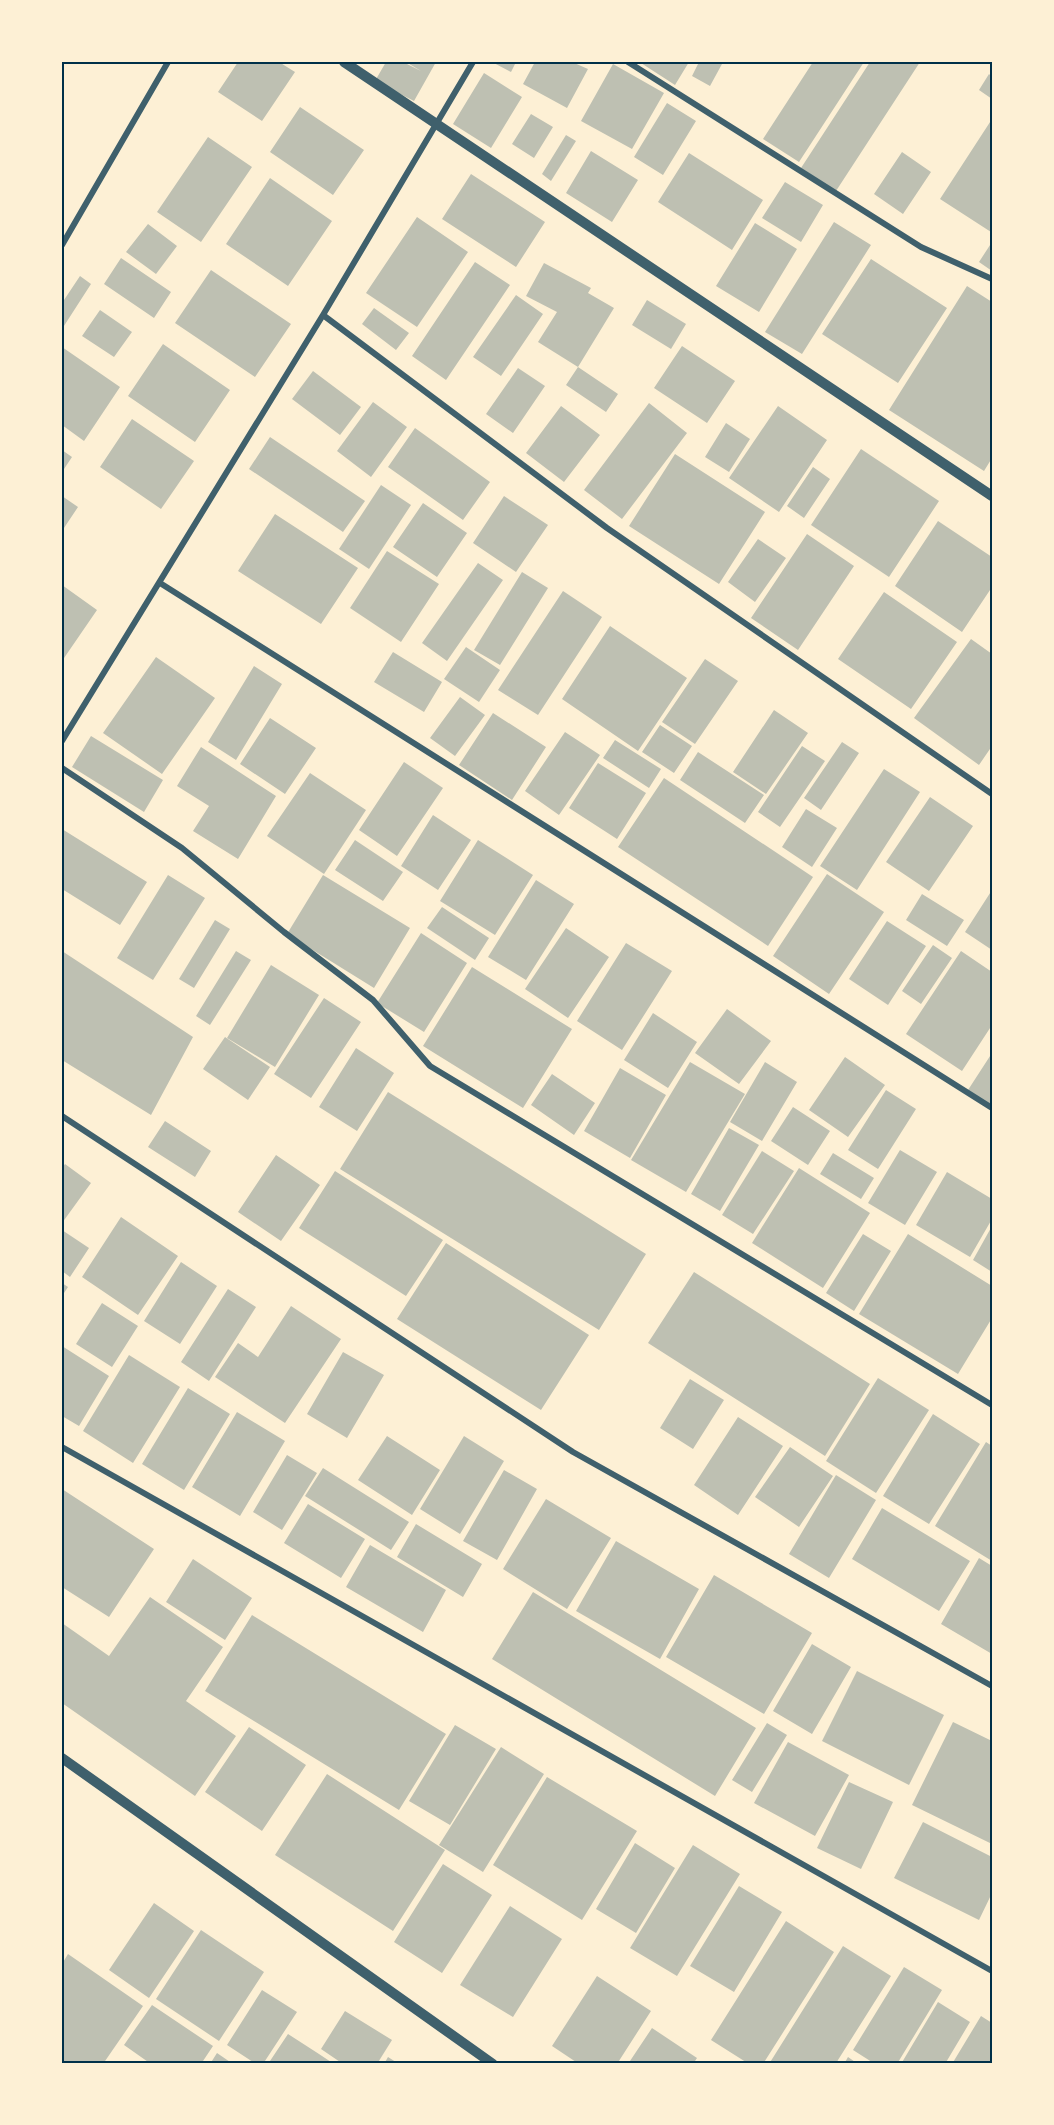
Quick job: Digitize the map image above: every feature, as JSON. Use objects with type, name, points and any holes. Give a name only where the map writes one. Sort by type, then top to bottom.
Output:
[{"type":"street","points":[[62,245],[168,62]]},
{"type":"street","points":[[344,62],[993,496]]},
{"type":"street","points":[[62,741],[323,315],[473,62]]},
{"type":"street","points":[[628,62],[921,247],[993,279]]},
{"type":"street","points":[[323,315],[607,528],[993,794]]},
{"type":"street","points":[[160,583],[993,1108]]},
{"type":"street","points":[[62,768],[182,848],[284,932],[372,1000],[430,1066],[993,1406]]},
{"type":"street","points":[[62,1116],[573,1452],[993,1686]]},
{"type":"street","points":[[62,1447],[993,1971]]},
{"type":"street","points":[[62,1758],[493,2064]]},
{"type":"building","points":[[238,62],[279,62],[295,72],[262,121],[218,92]]},
{"type":"building","points":[[386,62],[403,62],[421,71],[406,62],[436,62],[414,101],[375,81]]},
{"type":"building","points":[[492,62],[516,62],[511,72]]},
{"type":"building","points":[[535,62],[572,62],[588,69],[567,108],[523,84]]},
{"type":"building","points":[[642,62],[689,62],[675,85]]},
{"type":"building","points":[[699,62],[722,64],[710,86],[692,76]]},
{"type":"building","points":[[813,62],[864,62],[799,162],[763,139]]},
{"type":"building","points":[[870,62],[920,62],[836,191],[801,168]]},
{"type":"building","points":[[613,64],[664,93],[632,149],[581,121]]},
{"type":"building","points":[[484,73],[522,97],[491,148],[453,124]]},
{"type":"building","points":[[989,74],[992,77],[992,99],[979,90]]},
{"type":"building","points":[[667,103],[696,121],[663,175],[634,157]]},
{"type":"building","points":[[300,107],[364,150],[333,195],[270,152]]},
{"type":"building","points":[[531,114],[553,127],[534,158],[512,144]]},
{"type":"building","points":[[992,119],[992,230],[991,232],[940,199]]},
{"type":"building","points":[[566,135],[576,141],[551,181],[542,174]]},
{"type":"building","points":[[208,137],[252,167],[201,242],[157,212]]},
{"type":"building","points":[[591,151],[638,180],[612,222],[566,193]]},
{"type":"building","points":[[902,152],[931,172],[903,214],[874,194]]},
{"type":"building","points":[[689,153],[763,200],[732,250],[658,202]]},
{"type":"building","points":[[471,174],[545,222],[516,267],[442,219]]},
{"type":"building","points":[[270,178],[332,221],[288,286],[226,244]]},
{"type":"building","points":[[785,182],[823,205],[801,242],[762,218]]},
{"type":"building","points":[[417,217],[468,252],[417,327],[366,293]]},
{"type":"building","points":[[834,222],[871,245],[802,354],[765,332]]},
{"type":"building","points":[[755,223],[797,249],[759,312],[716,286]]},
{"type":"building","points":[[148,224],[177,246],[156,274],[126,252]]},
{"type":"building","points":[[992,242],[992,271],[979,262]]},
{"type":"building","points":[[121,258],[171,292],[154,318],[104,284]]},
{"type":"building","points":[[871,259],[947,308],[898,383],[822,334]]},
{"type":"building","points":[[475,262],[510,285],[446,380],[412,356]]},
{"type":"building","points":[[544,263],[591,288],[588,293],[614,308],[578,367],[538,342],[557,312],[526,296]]},
{"type":"building","points":[[211,270],[291,324],[255,377],[175,323]]},
{"type":"building","points":[[80,276],[91,284],[62,329],[62,303]]},
{"type":"building","points":[[967,286],[992,302],[992,458],[984,471],[889,410]]},
{"type":"building","points":[[516,295],[543,314],[501,376],[473,357]]},
{"type":"building","points":[[647,300],[686,324],[671,349],[632,325]]},
{"type":"building","points":[[374,308],[409,333],[396,350],[362,324]]},
{"type":"building","points":[[100,310],[132,332],[114,357],[82,336]]},
{"type":"building","points":[[163,344],[230,390],[195,442],[128,396]]},
{"type":"building","points":[[682,346],[735,381],[707,423],[654,388]]},
{"type":"building","points":[[62,347],[120,387],[84,441],[62,425]]},
{"type":"building","points":[[578,367],[618,394],[606,412],[566,385]]},
{"type":"building","points":[[518,368],[545,386],[513,433],[486,414]]},
{"type":"building","points":[[313,371],[361,407],[340,435],[292,399]]},
{"type":"building","points":[[373,402],[407,427],[371,477],[337,451]]},
{"type":"building","points":[[649,403],[687,433],[622,519],[584,490]]},
{"type":"building","points":[[561,406],[600,435],[564,482],[526,453]]},
{"type":"building","points":[[778,406],[827,440],[779,512],[729,478]]},
{"type":"building","points":[[132,419],[194,461],[161,509],[100,467]]},
{"type":"building","points":[[726,423],[750,439],[729,472],[705,457]]},
{"type":"building","points":[[415,428],[490,482],[463,520],[388,467]]},
{"type":"building","points":[[270,437],[365,501],[343,532],[249,469]]},
{"type":"building","points":[[861,449],[939,501],[889,577],[811,525]]},
{"type":"building","points":[[62,450],[72,457],[62,472]]},
{"type":"building","points":[[675,454],[765,512],[719,584],[629,526]]},
{"type":"building","points":[[813,467],[830,479],[804,518],[787,506]]},
{"type":"building","points":[[381,485],[411,505],[369,569],[339,549]]},
{"type":"building","points":[[62,496],[78,507],[62,531]]},
{"type":"building","points":[[504,496],[548,525],[516,572],[473,543]]},
{"type":"building","points":[[423,503],[467,533],[437,577],[393,547]]},
{"type":"building","points":[[275,514],[358,568],[321,624],[238,571]]},
{"type":"building","points":[[938,521],[992,557],[992,587],[962,632],[895,586]]},
{"type":"building","points":[[807,534],[854,566],[798,650],[751,618]]},
{"type":"building","points":[[758,539],[786,558],[755,602],[728,582]]},
{"type":"building","points":[[387,551],[439,584],[401,642],[350,608]]},
{"type":"building","points":[[478,563],[503,580],[447,661],[422,643]]},
{"type":"building","points":[[522,572],[548,588],[500,665],[474,650]]},
{"type":"building","points":[[62,585],[97,610],[62,661]]},
{"type":"building","points":[[563,591],[602,617],[538,715],[498,690]]},
{"type":"building","points":[[884,592],[957,642],[911,709],[838,659]]},
{"type":"building","points":[[610,626],[687,678],[638,751],[562,699]]},
{"type":"building","points":[[971,639],[992,654],[992,746],[979,765],[914,718]]},
{"type":"building","points":[[466,647],[500,670],[479,702],[444,679]]},
{"type":"building","points":[[393,652],[442,682],[424,712],[374,682]]},
{"type":"building","points":[[156,657],[215,698],[162,774],[103,733]]},
{"type":"building","points":[[705,659],[738,681],[695,744],[662,722]]},
{"type":"building","points":[[254,666],[282,684],[236,760],[208,742]]},
{"type":"building","points":[[460,697],[485,715],[455,756],[430,738]]},
{"type":"building","points":[[774,710],[808,733],[766,794],[733,772]]},
{"type":"building","points":[[493,713],[546,747],[512,800],[459,765]]},
{"type":"building","points":[[270,718],[316,748],[285,794],[240,764]]},
{"type":"building","points":[[660,725],[692,746],[674,773],[642,752]]},
{"type":"building","points":[[565,732],[600,755],[559,815],[525,791]]},
{"type":"building","points":[[91,736],[163,780],[144,812],[72,767]]},
{"type":"building","points":[[615,740],[661,769],[649,788],[603,758]]},
{"type":"building","points":[[842,742],[859,753],[821,810],[804,798]]},
{"type":"building","points":[[802,746],[825,761],[780,827],[758,812]]},
{"type":"building","points":[[201,747],[276,796],[238,859],[193,831],[209,806],[177,786]]},
{"type":"building","points":[[698,752],[764,795],[745,823],[680,780]]},
{"type":"building","points":[[404,762],[443,788],[397,856],[359,830]]},
{"type":"building","points":[[598,763],[646,793],[617,839],[569,808]]},
{"type":"building","points":[[884,769],[920,792],[857,890],[820,866]]},
{"type":"building","points":[[310,773],[366,810],[324,874],[267,836]]},
{"type":"building","points":[[664,778],[813,877],[768,946],[618,847]]},
{"type":"building","points":[[930,797],[973,826],[929,891],[886,862]]},
{"type":"building","points":[[806,809],[837,828],[812,867],[782,847]]},
{"type":"building","points":[[433,815],[471,840],[438,890],[401,866]]},
{"type":"building","points":[[62,829],[147,882],[120,925],[62,889]]},
{"type":"building","points":[[355,840],[403,872],[383,901],[335,870]]},
{"type":"building","points":[[478,840],[533,875],[495,935],[440,901]]},
{"type":"building","points":[[827,874],[884,912],[829,994],[773,956]]},
{"type":"building","points":[[168,875],[205,898],[153,980],[117,958]]},
{"type":"building","points":[[323,875],[410,928],[374,988],[287,934]]},
{"type":"building","points":[[536,880],[574,904],[526,980],[488,957]]},
{"type":"building","points":[[992,890],[992,950],[965,932]]},
{"type":"building","points":[[922,894],[964,920],[947,946],[906,920]]},
{"type":"building","points":[[442,907],[489,938],[475,960],[427,928]]},
{"type":"building","points":[[215,920],[230,929],[194,988],[179,979]]},
{"type":"building","points":[[887,921],[926,946],[888,1005],[849,979]]},
{"type":"building","points":[[566,928],[609,957],[568,1018],[525,989]]},
{"type":"building","points":[[421,933],[467,963],[424,1032],[377,1003]]},
{"type":"building","points":[[626,943],[672,971],[622,1050],[577,1021]]},
{"type":"building","points":[[933,945],[952,958],[921,1004],[902,991]]},
{"type":"building","points":[[62,951],[193,1037],[151,1115],[62,1060]]},
{"type":"building","points":[[236,951],[251,960],[210,1025],[196,1016]]},
{"type":"building","points":[[961,951],[992,972],[992,1025],[962,1071],[906,1034]]},
{"type":"building","points":[[271,965],[319,995],[275,1067],[227,1038]]},
{"type":"building","points":[[472,967],[572,1029],[523,1108],[423,1046]]},
{"type":"building","points":[[324,998],[361,1022],[311,1098],[274,1074]]},
{"type":"building","points":[[727,1009],[771,1041],[739,1084],[695,1053]]},
{"type":"building","points":[[653,1013],[697,1042],[668,1088],[624,1060]]},
{"type":"building","points":[[225,1037],[270,1067],[248,1100],[203,1069]]},
{"type":"building","points":[[356,1048],[394,1073],[357,1131],[319,1107]]},
{"type":"building","points":[[992,1053],[992,1107],[968,1090]]},
{"type":"building","points":[[845,1057],[885,1085],[848,1137],[809,1110]]},
{"type":"building","points":[[690,1062],[745,1094],[686,1192],[631,1160]]},
{"type":"building","points":[[765,1062],[797,1082],[762,1141],[730,1122]]},
{"type":"building","points":[[620,1068],[666,1095],[630,1158],[584,1131]]},
{"type":"building","points":[[552,1074],[595,1103],[574,1135],[531,1105]]},
{"type":"building","points":[[886,1090],[916,1109],[878,1169],[848,1150]]},
{"type":"building","points":[[388,1092],[646,1254],[599,1330],[340,1169]]},
{"type":"building","points":[[793,1107],[830,1131],[808,1165],[771,1141]]},
{"type":"building","points":[[165,1121],[211,1151],[195,1177],[148,1147]]},
{"type":"building","points":[[729,1128],[759,1145],[720,1211],[691,1194]]},
{"type":"building","points":[[900,1150],[937,1172],[905,1225],[868,1203]]},
{"type":"building","points":[[762,1151],[794,1171],[753,1234],[722,1215]]},
{"type":"building","points":[[833,1153],[874,1178],[861,1199],[820,1174]]},
{"type":"building","points":[[276,1155],[320,1185],[281,1241],[238,1212]]},
{"type":"building","points":[[65,1164],[91,1183],[62,1223],[62,1168]]},
{"type":"building","points":[[799,1168],[870,1213],[823,1288],[752,1243]]},
{"type":"building","points":[[335,1171],[443,1240],[406,1296],[299,1228]]},
{"type":"building","points":[[947,1172],[992,1199],[992,1219],[970,1257],[916,1225]]},
{"type":"building","points":[[121,1217],[178,1256],[138,1315],[82,1277]]},
{"type":"building","points":[[992,1226],[992,1272],[973,1260]]},
{"type":"building","points":[[62,1230],[89,1248],[70,1277],[62,1271]]},
{"type":"building","points":[[863,1234],[891,1251],[854,1311],[826,1293]]},
{"type":"building","points":[[908,1234],[992,1286],[992,1318],[958,1374],[859,1314]]},
{"type":"building","points":[[446,1243],[589,1335],[541,1410],[397,1319]]},
{"type":"building","points":[[181,1262],[217,1286],[180,1344],[144,1321]]},
{"type":"building","points":[[694,1272],[870,1384],[825,1456],[648,1343]]},
{"type":"building","points":[[62,1283],[68,1287],[62,1296]]},
{"type":"building","points":[[228,1289],[256,1307],[209,1381],[181,1362]]},
{"type":"building","points":[[102,1303],[138,1326],[112,1367],[76,1344]]},
{"type":"building","points":[[291,1306],[341,1339],[285,1423],[215,1377],[238,1343],[258,1357]]},
{"type":"building","points":[[62,1346],[109,1376],[79,1426],[62,1416]]},
{"type":"building","points":[[343,1352],[384,1375],[347,1438],[307,1414]]},
{"type":"building","points":[[129,1355],[180,1387],[133,1463],[83,1431]]},
{"type":"building","points":[[878,1378],[929,1410],[876,1493],[826,1461]]},
{"type":"building","points":[[690,1379],[724,1400],[693,1449],[660,1428]]},
{"type":"building","points":[[188,1388],[230,1414],[184,1490],[142,1464]]},
{"type":"building","points":[[237,1412],[285,1441],[240,1516],[192,1487]]},
{"type":"building","points":[[933,1414],[980,1444],[929,1524],[883,1496]]},
{"type":"building","points":[[738,1417],[783,1446],[738,1515],[694,1485]]},
{"type":"building","points":[[387,1436],[440,1470],[412,1515],[358,1480]]},
{"type":"building","points":[[464,1436],[504,1461],[460,1534],[420,1509]]},
{"type":"building","points":[[986,1442],[992,1446],[992,1561],[935,1526]]},
{"type":"building","points":[[790,1447],[833,1476],[799,1527],[755,1497]]},
{"type":"building","points":[[287,1455],[317,1473],[282,1530],[253,1512]]},
{"type":"building","points":[[323,1468],[409,1522],[391,1550],[305,1496]]},
{"type":"building","points":[[504,1470],[537,1489],[497,1560],[463,1541]]},
{"type":"building","points":[[836,1475],[876,1500],[829,1578],[789,1554]]},
{"type":"building","points":[[62,1489],[154,1549],[109,1617],[62,1587]]},
{"type":"building","points":[[546,1499],[611,1538],[567,1609],[503,1569]]},
{"type":"building","points":[[308,1504],[365,1539],[341,1578],[284,1543]]},
{"type":"building","points":[[882,1508],[970,1561],[939,1611],[852,1559]]},
{"type":"building","points":[[416,1524],[482,1564],[463,1597],[397,1557]]},
{"type":"building","points":[[616,1541],[699,1589],[660,1659],[576,1611]]},
{"type":"building","points":[[370,1545],[446,1590],[423,1632],[346,1587]]},
{"type":"building","points":[[979,1558],[992,1566],[992,1654],[941,1624]]},
{"type":"building","points":[[193,1559],[252,1598],[225,1640],[166,1602]]},
{"type":"building","points":[[714,1575],[812,1633],[764,1714],[666,1657]]},
{"type":"building","points":[[533,1592],[756,1728],[715,1796],[492,1659]]},
{"type":"building","points":[[150,1597],[223,1647],[186,1701],[236,1736],[195,1796],[62,1703],[62,1623],[109,1656]]},
{"type":"building","points":[[252,1615],[446,1734],[399,1810],[205,1691]]},
{"type":"building","points":[[812,1644],[851,1667],[812,1734],[773,1711]]},
{"type":"building","points":[[857,1671],[944,1715],[909,1785],[822,1741]]},
{"type":"building","points":[[953,1722],[992,1741],[992,1844],[912,1805]]},
{"type":"building","points":[[767,1723],[787,1735],[752,1792],[732,1780]]},
{"type":"building","points":[[455,1725],[496,1749],[450,1825],[409,1801]]},
{"type":"building","points":[[249,1727],[306,1765],[262,1831],[205,1792]]},
{"type":"building","points":[[788,1742],[849,1775],[815,1836],[754,1803]]},
{"type":"building","points":[[501,1747],[544,1774],[483,1872],[439,1845]]},
{"type":"building","points":[[327,1774],[445,1850],[393,1931],[275,1855]]},
{"type":"building","points":[[547,1777],[637,1831],[582,1920],[493,1865]]},
{"type":"building","points":[[849,1782],[893,1802],[861,1869],[817,1848]]},
{"type":"building","points":[[923,1822],[992,1857],[992,1893],[979,1920],[894,1878]]},
{"type":"building","points":[[635,1843],[675,1868],[636,1933],[596,1909]]},
{"type":"building","points":[[693,1845],[740,1874],[677,1976],[630,1948]]},
{"type":"building","points":[[443,1864],[492,1895],[442,1973],[394,1942]]},
{"type":"building","points":[[739,1886],[782,1912],[734,1992],[690,1966]]},
{"type":"building","points":[[154,1903],[194,1931],[149,1998],[109,1970]]},
{"type":"building","points":[[510,1906],[562,1939],[513,2017],[460,1985]]},
{"type":"building","points":[[786,1921],[834,1952],[763,2064],[749,2064],[711,2040]]},
{"type":"building","points":[[201,1930],[264,1972],[219,2041],[156,1999]]},
{"type":"building","points":[[843,1946],[891,1976],[836,2064],[769,2064]]},
{"type":"building","points":[[68,1954],[143,2006],[103,2064],[67,2064],[62,2060],[62,1964]]},
{"type":"building","points":[[904,1967],[942,1990],[897,2064],[875,2064],[853,2050]]},
{"type":"building","points":[[597,1976],[651,2011],[617,2064],[579,2064],[552,2046]]},
{"type":"building","points":[[262,1990],[297,2012],[263,2064],[256,2064],[227,2045]]},
{"type":"building","points":[[938,2002],[970,2022],[945,2064],[901,2064]]},
{"type":"building","points":[[152,2005],[213,2046],[201,2064],[151,2064],[124,2045]]},
{"type":"building","points":[[345,2011],[392,2040],[377,2064],[343,2064],[321,2049]]},
{"type":"building","points":[[981,2016],[992,2023],[992,2064],[952,2064]]},
{"type":"building","points":[[652,2028],[697,2058],[693,2064],[628,2064]]},
{"type":"building","points":[[288,2034],[319,2054],[334,2064],[268,2064]]},
{"type":"building","points":[[217,2053],[233,2064],[210,2064]]},
{"type":"building","points":[[388,2057],[399,2064],[384,2064]]},
{"type":"building","points":[[848,2057],[858,2064],[844,2064]]}]
